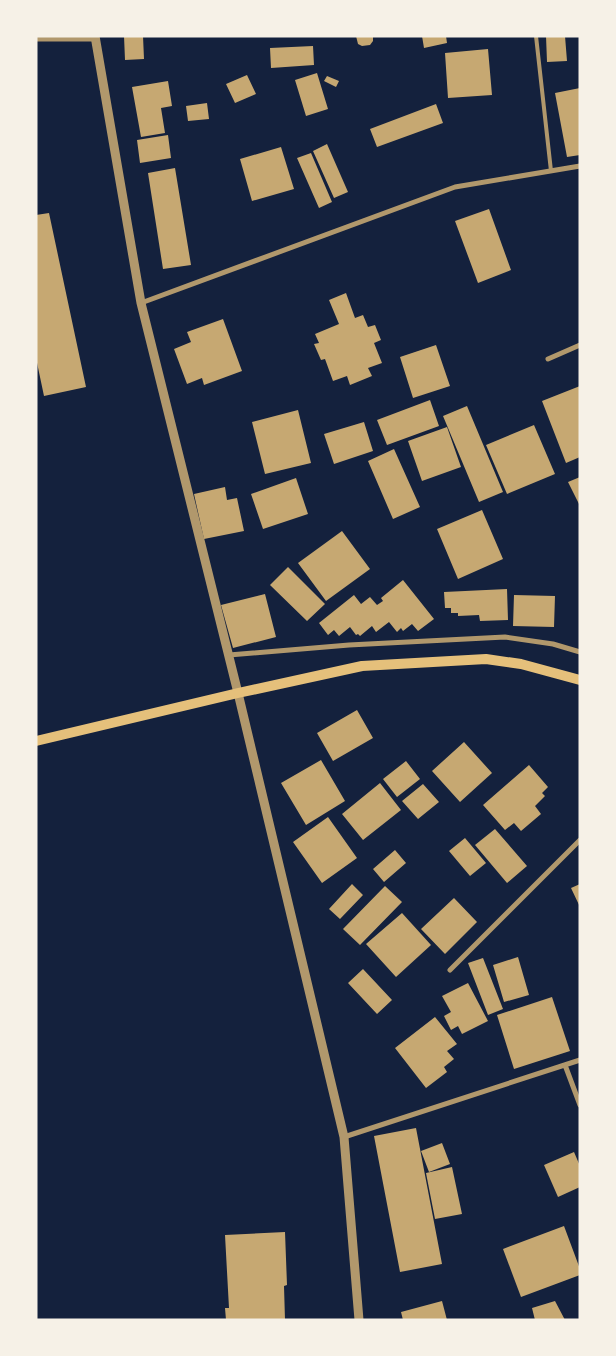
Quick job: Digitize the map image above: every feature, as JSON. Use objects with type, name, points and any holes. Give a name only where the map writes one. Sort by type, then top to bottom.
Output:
[{"type":"main road","points":[[36,741],[362,666],[486,659],[521,664],[580,680]]},
{"type":"street","points":[[36,39],[95,38],[141,303],[229,655],[344,1136],[359,1320]]},
{"type":"street","points":[[141,303],[455,188],[580,166]]},
{"type":"street","points":[[548,359],[580,345]]},
{"type":"street","points":[[229,655],[350,645],[505,637],[553,644],[580,652]]},
{"type":"street","points":[[450,970],[580,840]]},
{"type":"street","points":[[344,1136],[580,1060]]},
{"type":"street","points":[[564,1065],[580,1105]]},
{"type":"lane","points":[[536,36],[551,171]]},
{"type":"building","points":[[124,36],[143,36],[144,59],[125,60]]},
{"type":"building","points":[[356,36],[373,36],[373,41],[370,45],[362,46],[358,44]]},
{"type":"building","points":[[422,36],[446,36],[447,43],[424,48]]},
{"type":"building","points":[[546,36],[565,36],[567,61],[547,62]]},
{"type":"building","points":[[313,46],[314,65],[271,68],[270,48]]},
{"type":"building","points":[[488,49],[492,95],[448,98],[445,53]]},
{"type":"building","points":[[317,73],[328,109],[306,116],[295,80]]},
{"type":"building","points":[[247,75],[256,94],[235,103],[226,84]]},
{"type":"building","points":[[327,76],[339,81],[336,87],[324,81]]},
{"type":"building","points":[[168,81],[172,106],[161,108],[165,133],[141,137],[132,87]]},
{"type":"building","points":[[580,88],[580,155],[567,157],[555,93]]},
{"type":"building","points":[[207,103],[209,119],[188,121],[186,106]]},
{"type":"building","points":[[436,104],[443,123],[377,147],[370,129]]},
{"type":"building","points":[[168,135],[171,158],[140,163],[137,140]]},
{"type":"building","points":[[327,144],[348,192],[334,198],[313,151]]},
{"type":"building","points":[[281,147],[294,189],[252,201],[240,159]]},
{"type":"building","points":[[311,153],[332,202],[319,208],[297,158]]},
{"type":"building","points":[[175,168],[191,265],[163,269],[148,173]]},
{"type":"building","points":[[489,209],[511,270],[478,283],[455,221]]},
{"type":"building","points":[[49,213],[86,387],[44,396],[36,358],[36,215]]},
{"type":"building","points":[[346,293],[355,318],[363,315],[368,327],[375,325],[381,340],[374,343],[382,363],[368,368],[372,376],[350,385],[347,376],[333,381],[325,359],[321,360],[314,344],[319,343],[315,334],[339,324],[329,300]]},
{"type":"building","points":[[223,319],[242,371],[204,385],[202,378],[187,384],[174,349],[191,342],[187,332]]},
{"type":"building","points":[[436,345],[450,386],[413,398],[400,357]]},
{"type":"building","points":[[580,386],[580,457],[566,463],[542,401]]},
{"type":"building","points":[[430,400],[439,426],[387,445],[377,420]]},
{"type":"building","points":[[467,406],[503,492],[479,502],[443,416]]},
{"type":"building","points":[[298,410],[311,463],[265,474],[252,422]]},
{"type":"building","points":[[364,422],[373,451],[334,464],[324,434]]},
{"type":"building","points":[[534,425],[555,474],[507,494],[486,445]]},
{"type":"building","points":[[447,427],[461,467],[422,481],[408,441]]},
{"type":"building","points":[[394,449],[420,507],[393,519],[368,461]]},
{"type":"building","points":[[580,477],[580,506],[568,482]]},
{"type":"building","points":[[296,478],[308,514],[263,529],[251,494]]},
{"type":"building","points":[[225,487],[227,500],[237,498],[244,531],[204,539],[194,494]]},
{"type":"building","points":[[482,510],[503,559],[458,579],[437,529]]},
{"type":"building","points":[[342,531],[370,569],[326,601],[298,563]]},
{"type":"building","points":[[288,567],[325,604],[307,621],[270,585]]},
{"type":"building","points":[[403,580],[434,619],[418,631],[412,624],[403,631],[401,628],[397,632],[389,622],[376,632],[372,626],[360,636],[356,635],[350,627],[339,636],[334,630],[328,635],[319,623],[354,595],[361,604],[370,597],[377,605],[383,601],[381,598]]},
{"type":"building","points":[[507,589],[508,620],[480,621],[479,615],[458,616],[458,613],[451,613],[451,608],[445,608],[444,592]]},
{"type":"building","points":[[265,594],[276,637],[233,648],[221,605]]},
{"type":"building","points":[[514,595],[555,596],[554,627],[513,626]]},
{"type":"building","points":[[357,710],[373,738],[333,761],[317,733]]},
{"type":"building","points":[[464,742],[492,773],[460,802],[432,771]]},
{"type":"building","points":[[321,760],[345,801],[306,825],[281,783]]},
{"type":"building","points":[[406,761],[420,779],[397,797],[383,779]]},
{"type":"building","points":[[529,765],[548,787],[542,793],[545,796],[535,806],[541,814],[521,831],[514,823],[505,830],[483,805]]},
{"type":"building","points":[[380,783],[401,810],[363,840],[342,814]]},
{"type":"building","points":[[423,784],[439,802],[418,819],[402,801]]},
{"type":"building","points":[[328,817],[357,858],[322,883],[293,842]]},
{"type":"building","points":[[495,829],[527,866],[507,883],[475,845]]},
{"type":"building","points":[[465,838],[486,863],[470,876],[449,851]]},
{"type":"building","points":[[395,850],[406,863],[384,882],[373,869]]},
{"type":"building","points":[[352,884],[363,895],[340,919],[329,909]]},
{"type":"building","points":[[580,884],[580,907],[571,888]]},
{"type":"building","points":[[385,886],[402,902],[360,945],[343,929]]},
{"type":"building","points":[[454,898],[477,922],[445,954],[421,929]]},
{"type":"building","points":[[402,913],[431,945],[396,977],[366,944]]},
{"type":"building","points":[[518,957],[529,995],[504,1002],[493,965]]},
{"type":"building","points":[[483,958],[503,1009],[488,1015],[468,963]]},
{"type":"building","points":[[363,969],[392,1000],[377,1014],[348,983]]},
{"type":"building","points":[[468,983],[488,1021],[462,1034],[458,1026],[451,1030],[444,1016],[451,1012],[442,996]]},
{"type":"building","points":[[552,997],[570,1051],[514,1069],[497,1015]]},
{"type":"building","points":[[435,1017],[457,1044],[447,1051],[454,1059],[444,1067],[447,1072],[426,1088],[395,1048]]},
{"type":"building","points":[[416,1128],[442,1264],[400,1272],[374,1136]]},
{"type":"building","points":[[442,1143],[450,1164],[429,1172],[421,1151]]},
{"type":"building","points":[[574,1152],[580,1166],[580,1187],[558,1197],[544,1165]]},
{"type":"building","points":[[452,1167],[462,1214],[435,1219],[426,1173]]},
{"type":"building","points":[[564,1226],[580,1269],[580,1275],[521,1297],[503,1249]]},
{"type":"building","points":[[285,1232],[287,1285],[284,1286],[285,1320],[226,1320],[225,1308],[229,1308],[225,1235]]},
{"type":"building","points":[[442,1301],[447,1320],[403,1320],[401,1312]]},
{"type":"building","points":[[555,1301],[565,1320],[535,1320],[532,1308]]}]
